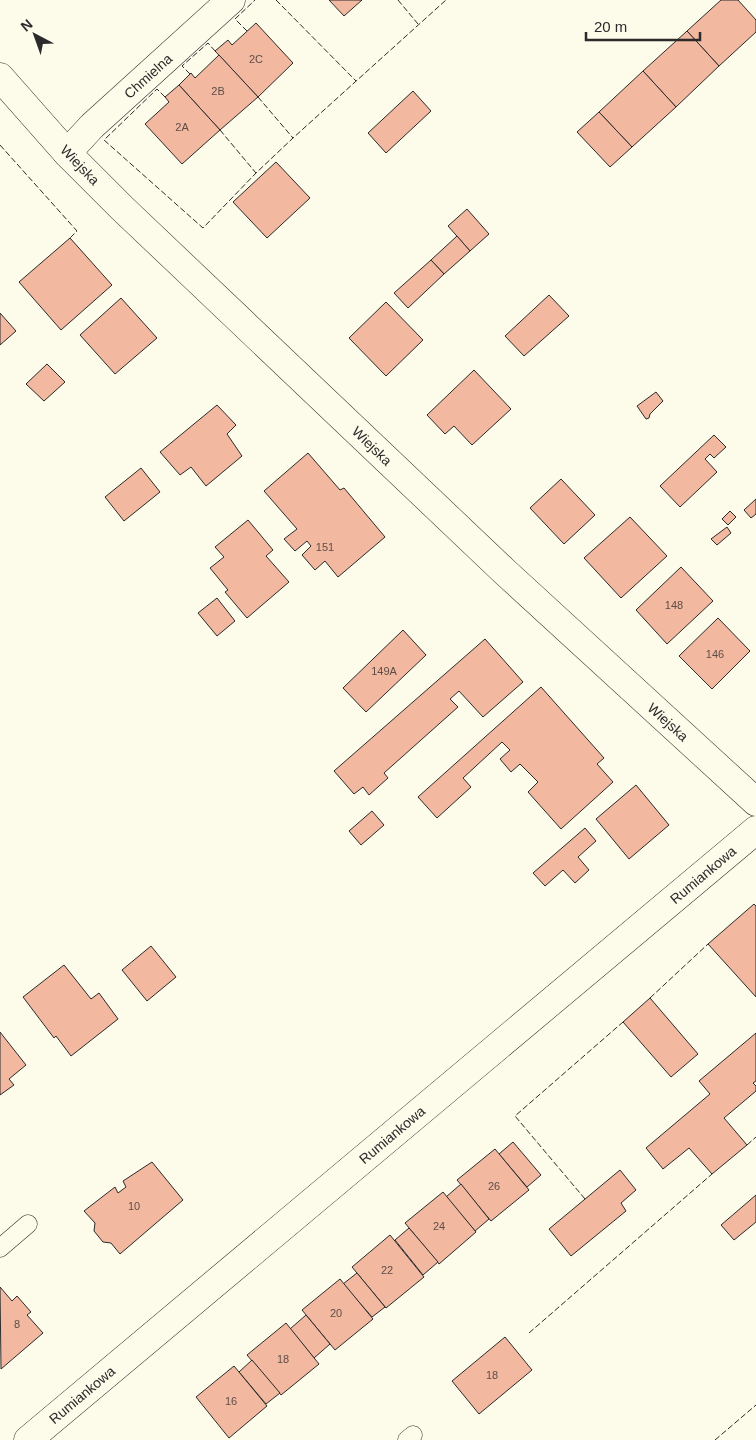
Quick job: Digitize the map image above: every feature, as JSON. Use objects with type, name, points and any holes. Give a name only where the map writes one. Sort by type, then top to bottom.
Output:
[{"type":"street","name":"Chmielna","points":[[67,154],[92,126],[231,0]]},
{"type":"street","name":"Wiejska","points":[[0,77],[67,154],[122,208],[505,572],[756,802]]},
{"type":"street","name":"Rumiankowa","points":[[28,1440],[756,830]]},
{"type":"lane","points":[[0,1248],[28,1224]]},
{"type":"building","points":[[329,0],[362,0],[344,16]]},
{"type":"building","points":[[721,0],[738,0],[756,20],[756,32],[719,66],[687,31]]},
{"type":"building","points":[[256,23],[293,63],[258,97],[215,51],[228,40],[232,45]]},
{"type":"building","points":[[687,31],[719,66],[676,107],[643,71]]},
{"type":"building","points":[[219,55],[258,97],[220,130],[179,85],[191,73],[195,78]]},
{"type":"building","points":[[643,71],[676,107],[632,147],[599,112]]},
{"type":"building","points":[[179,85],[220,130],[182,164],[145,124],[169,102],[165,97]]},
{"type":"building","points":[[413,91],[431,111],[386,153],[368,133]]},
{"type":"building","points":[[599,112],[632,147],[610,167],[577,132]]},
{"type":"building","points":[[276,162],[310,198],[267,238],[233,202]]},
{"type":"building","points":[[467,209],[489,234],[470,251],[448,226]]},
{"type":"building","points":[[457,236],[470,251],[444,274],[431,260]]},
{"type":"building","points":[[70,238],[112,285],[61,330],[19,282]]},
{"type":"building","points":[[431,260],[444,274],[408,308],[394,293]]},
{"type":"building","points":[[549,295],[569,316],[524,356],[505,336]]},
{"type":"building","points":[[121,298],[157,338],[115,374],[80,335]]},
{"type":"building","points":[[386,302],[423,340],[386,376],[349,338]]},
{"type":"building","points":[[0,313],[16,331],[0,345]]},
{"type":"building","points":[[47,364],[65,382],[44,401],[26,384]]},
{"type":"building","points":[[474,370],[511,409],[472,445],[454,426],[445,434],[427,415]]},
{"type":"building","points":[[656,392],[663,401],[646,419],[637,406]]},
{"type":"building","points":[[217,405],[236,425],[227,434],[242,456],[206,486],[191,467],[180,475],[160,452]]},
{"type":"building","points":[[714,435],[726,447],[714,458],[710,454],[705,459],[717,472],[680,507],[660,486]]},
{"type":"building","points":[[308,453],[340,490],[344,488],[385,537],[338,577],[325,561],[315,570],[302,555],[311,546],[307,541],[295,551],[284,539],[297,529],[264,491]]},
{"type":"building","points":[[141,468],[160,492],[124,521],[105,497]]},
{"type":"building","points":[[561,479],[595,515],[564,544],[530,508]]},
{"type":"building","points":[[756,499],[756,514],[751,518],[744,510]]},
{"type":"building","points":[[730,511],[736,517],[728,525],[722,519]]},
{"type":"building","points":[[630,517],[667,556],[621,598],[584,558]]},
{"type":"building","points":[[248,520],[273,550],[266,556],[289,582],[247,618],[225,592],[228,590],[210,568],[224,557],[215,547]]},
{"type":"building","points":[[727,527],[731,533],[717,545],[711,539]]},
{"type":"building","points":[[681,567],[713,601],[667,644],[636,610]]},
{"type":"building","points":[[217,598],[235,621],[217,636],[198,613]]},
{"type":"building","points":[[718,618],[750,651],[712,689],[679,656]]},
{"type":"building","points":[[403,630],[426,655],[366,712],[343,688]]},
{"type":"building","points":[[485,639],[523,682],[483,717],[459,691],[450,699],[458,707],[384,773],[388,778],[369,795],[363,787],[354,794],[334,771]]},
{"type":"building","points":[[541,687],[604,758],[597,764],[613,782],[561,829],[528,792],[538,782],[520,764],[511,772],[500,759],[510,750],[502,742],[463,778],[471,787],[437,818],[418,797]]},
{"type":"building","points":[[636,785],[669,825],[629,859],[596,819]]},
{"type":"building","points":[[372,811],[384,825],[361,845],[349,831]]},
{"type":"building","points":[[585,828],[596,841],[578,857],[589,870],[575,883],[563,870],[545,886],[533,873]]},
{"type":"building","points":[[754,904],[756,906],[756,997],[708,944]]},
{"type":"building","points":[[151,946],[176,977],[147,1001],[122,970]]},
{"type":"building","points":[[64,965],[91,999],[99,993],[118,1019],[71,1056],[56,1036],[54,1038],[23,997]]},
{"type":"building","points":[[650,998],[698,1054],[671,1077],[623,1022]]},
{"type":"building","points":[[0,1032],[26,1065],[9,1079],[14,1085],[0,1095]]},
{"type":"building","points":[[756,1033],[756,1081],[753,1083],[756,1086],[756,1091],[724,1118],[747,1145],[712,1174],[689,1148],[663,1169],[646,1148],[710,1094],[699,1081]]},
{"type":"building","points":[[513,1142],[541,1175],[527,1187],[499,1154]]},
{"type":"building","points":[[495,1149],[529,1190],[491,1221],[457,1180]]},
{"type":"building","points":[[152,1162],[183,1200],[120,1254],[111,1243],[103,1242],[94,1231],[95,1223],[84,1211],[115,1187],[118,1193],[126,1187],[123,1181]]},
{"type":"building","points":[[620,1170],[636,1190],[621,1203],[626,1211],[571,1256],[549,1229]]},
{"type":"building","points":[[461,1184],[489,1219],[475,1231],[446,1197]]},
{"type":"building","points":[[443,1192],[476,1232],[439,1264],[405,1223]]},
{"type":"building","points":[[756,1195],[756,1222],[734,1240],[721,1225]]},
{"type":"building","points":[[409,1228],[438,1262],[423,1275],[395,1240]]},
{"type":"building","points":[[390,1235],[424,1277],[386,1308],[352,1267]]},
{"type":"building","points":[[357,1273],[385,1307],[372,1317],[343,1284]]},
{"type":"building","points":[[340,1279],[373,1319],[335,1350],[302,1310]]},
{"type":"building","points":[[0,1287],[12,1301],[17,1296],[31,1312],[27,1315],[43,1333],[1,1369]]},
{"type":"building","points":[[306,1315],[330,1344],[314,1358],[290,1329]]},
{"type":"building","points":[[286,1323],[319,1364],[281,1395],[247,1355]]},
{"type":"building","points":[[505,1337],[532,1370],[479,1414],[452,1381]]},
{"type":"building","points":[[252,1360],[280,1393],[266,1404],[239,1372]]},
{"type":"building","points":[[234,1366],[267,1406],[229,1438],[196,1397]]},
{"type":"fence","points":[[247,31],[235,19],[255,0]]},
{"type":"fence","points":[[276,0],[356,81]]},
{"type":"fence","points":[[398,0],[418,24]]},
{"type":"fence","points":[[165,97],[157,89],[104,140],[203,228],[293,138],[446,0]]},
{"type":"fence","points":[[190,74],[182,66],[208,43],[215,51]]},
{"type":"fence","points":[[258,97],[293,138]]},
{"type":"fence","points":[[220,130],[256,173]]},
{"type":"fence","points":[[0,145],[77,231],[70,238]]},
{"type":"fence","points":[[650,998],[708,944]]},
{"type":"fence","points":[[585,1199],[515,1116],[623,1022]]},
{"type":"fence","points":[[747,1145],[756,1137]]},
{"type":"fence","points":[[529,1333],[712,1174]]},
{"type":"fence","points":[[715,1440],[756,1405]]}]
